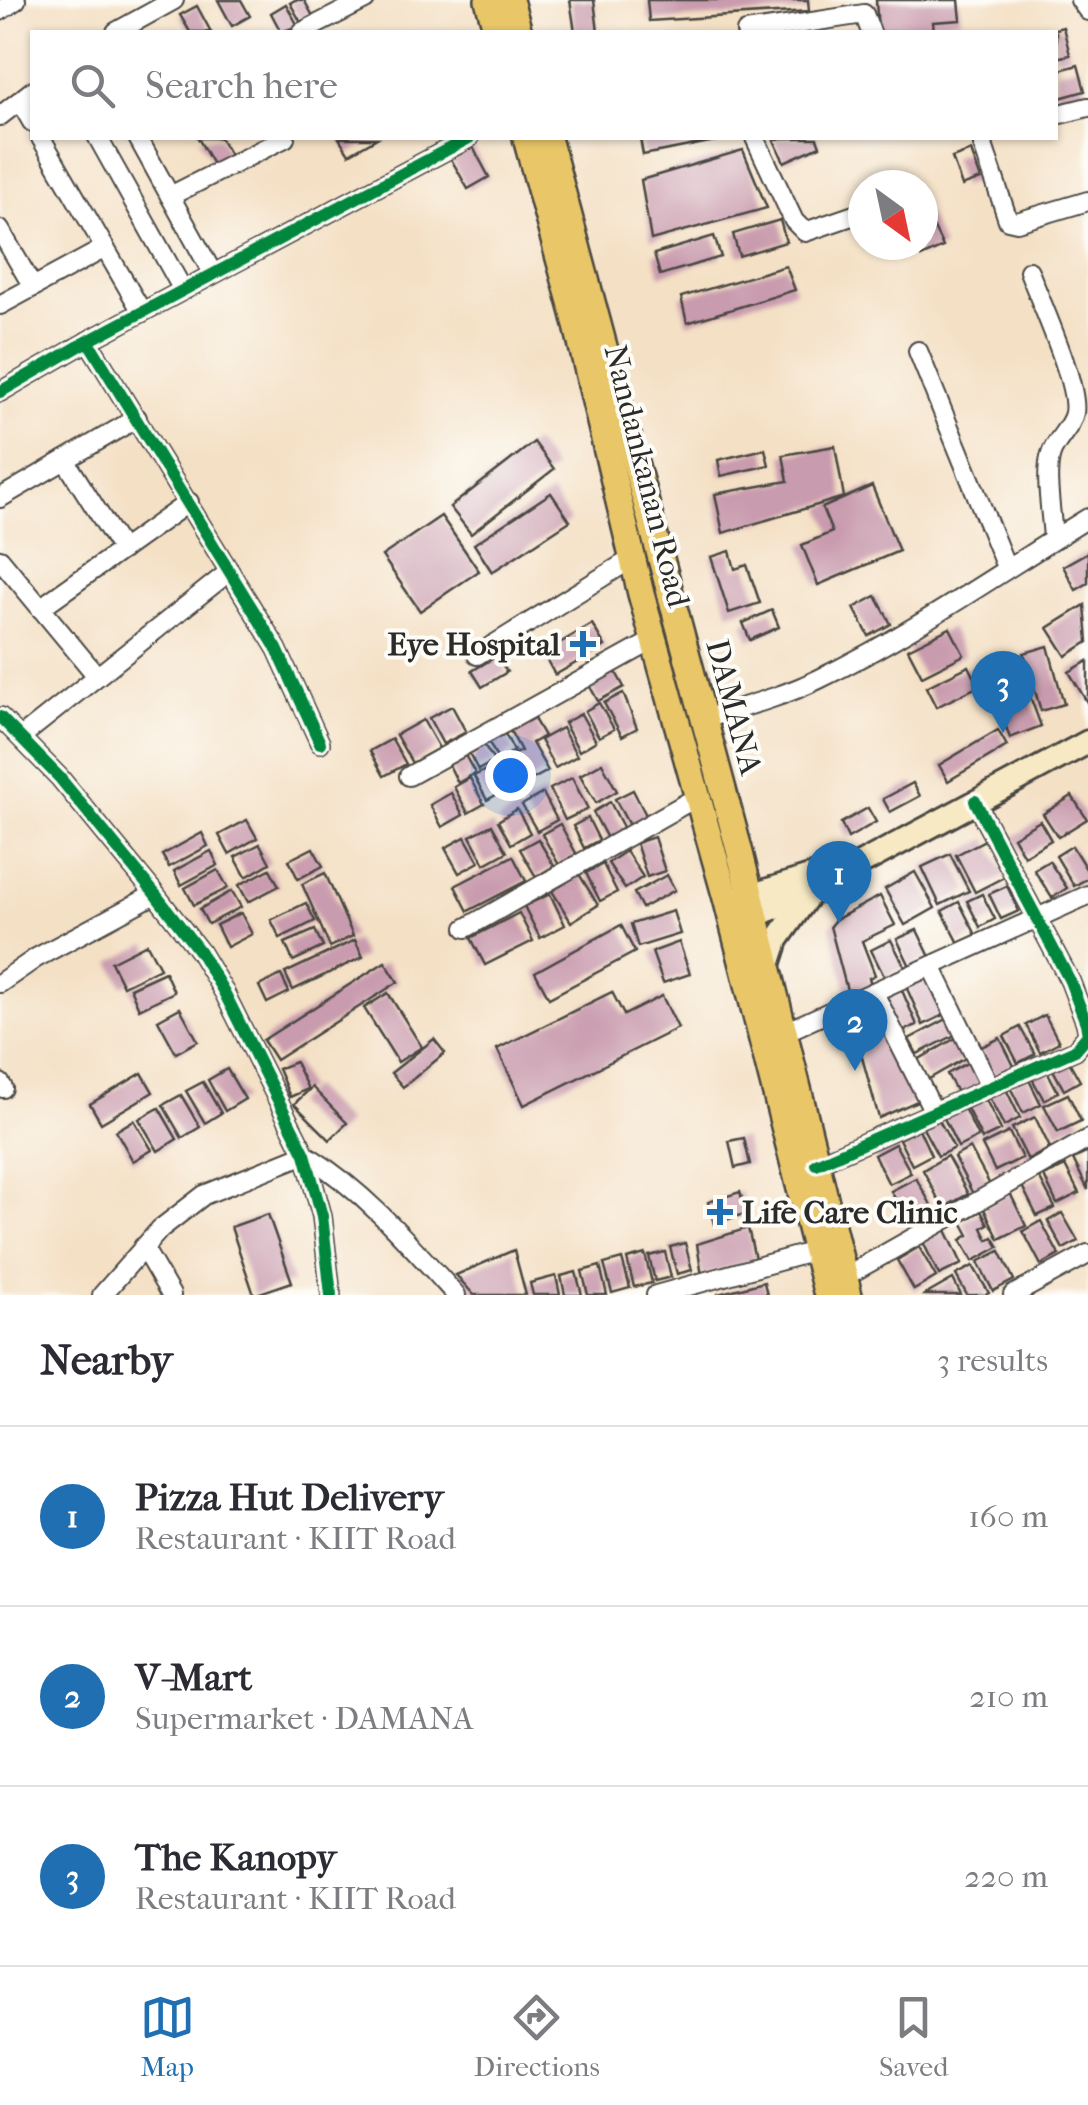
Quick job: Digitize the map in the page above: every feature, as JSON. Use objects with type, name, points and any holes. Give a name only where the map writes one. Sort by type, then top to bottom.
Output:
[{"type":"main road","points":[[488,0],[500,30]]},
{"type":"main road","points":[[502,30],[510,0]]},
{"type":"main road","name":"Nandankanan Road","points":[[527,140],[697,797],[741,909],[815,1251],[840,1289]]},
{"type":"main road","name":"DAMANA","points":[[549,140],[740,853],[741,909],[767,971],[784,1032],[816,1164],[840,1289]]},
{"type":"main road","points":[[741,909],[808,886],[838,882],[860,864],[1088,742]]},
{"type":"main road","points":[[740,853],[765,874],[808,886]]},
{"type":"main road","points":[[767,971],[777,940],[808,886]]},
{"type":"street","points":[[0,11],[16,0]]},
{"type":"street","points":[[306,30],[365,0]]},
{"type":"street","points":[[1080,0],[1088,11]]},
{"type":"street","points":[[119,30],[162,3]]},
{"type":"street","points":[[773,30],[827,26],[864,14],[870,30]]},
{"type":"street","points":[[0,116],[26,96]]},
{"type":"street","points":[[1058,114],[1088,107]]},
{"type":"street","points":[[42,140],[142,312]]},
{"type":"street","points":[[99,140],[184,290]]},
{"type":"street","points":[[139,140],[213,274]]},
{"type":"street","points":[[170,196],[281,140]]},
{"type":"street","points":[[0,392],[465,140]]},
{"type":"street","points":[[756,140],[794,221],[805,232],[848,217]]},
{"type":"street","points":[[984,140],[1008,220],[1016,222],[1088,201]]},
{"type":"street","points":[[0,230],[33,287]]},
{"type":"street","points":[[0,305],[105,248]]},
{"type":"street","points":[[1029,271],[1070,381],[1074,402],[1074,414],[1049,463],[1053,540]]},
{"type":"street","points":[[88,341],[289,671],[320,743]]},
{"type":"street","points":[[918,351],[1006,568]]},
{"type":"street","points":[[0,498],[137,418]]},
{"type":"street","points":[[65,460],[122,550]]},
{"type":"street","points":[[40,608],[189,502]]},
{"type":"street","points":[[704,719],[819,678],[1088,518]]},
{"type":"street","points":[[476,655],[632,558]]},
{"type":"street","points":[[0,559],[97,676]]},
{"type":"street","points":[[22,736],[230,571]]},
{"type":"street","points":[[409,776],[654,640]]},
{"type":"street","points":[[0,718],[22,736],[155,894],[200,952],[224,992],[305,1154],[322,1216],[330,1295]]},
{"type":"street","points":[[466,928],[697,797]]},
{"type":"street","points":[[816,1164],[1075,1050],[1088,1035],[1070,981],[976,801]]},
{"type":"street","points":[[0,983],[36,958],[155,894]]},
{"type":"street","points":[[784,1032],[1088,895]]},
{"type":"street","points":[[932,966],[990,1087]]},
{"type":"street","points":[[1070,981],[1088,972]]},
{"type":"street","points":[[874,993],[934,1112]]},
{"type":"street","points":[[840,1289],[1088,1140]]},
{"type":"street","points":[[102,1295],[160,1229],[204,1195],[305,1154]]},
{"type":"street","points":[[305,1154],[352,1187],[456,1295]]},
{"type":"street","points":[[144,1247],[170,1295]]},
{"type":"street","points":[[656,1295],[815,1251]]},
{"type":"street","points":[[1013,1295],[1088,1254]]},
{"type":"building","points":[[218,0],[241,0],[250,16],[232,26]]},
{"type":"building","points":[[304,0],[315,20],[303,26],[290,3]]},
{"type":"building","points":[[570,0],[594,0],[598,30],[575,30]]},
{"type":"building","points":[[647,0],[808,0],[809,11],[649,21]]},
{"type":"building","points":[[876,0],[959,0],[961,20],[933,22],[934,30],[878,30]]},
{"type":"building","points":[[286,4],[298,26],[280,30],[271,13]]},
{"type":"building","points":[[197,6],[210,30],[189,30],[180,15]]},
{"type":"building","points":[[1063,27],[1070,55],[1058,58],[1058,30],[1051,30]]},
{"type":"building","points":[[1078,65],[1085,91],[1058,98],[1058,70]]},
{"type":"building","points":[[199,140],[221,140],[232,159],[215,168]]},
{"type":"building","points":[[340,140],[374,140],[349,154]]},
{"type":"building","points":[[640,140],[720,140],[643,155]]},
{"type":"building","points":[[774,140],[818,140],[820,146],[784,162]]},
{"type":"building","points":[[473,147],[489,177],[468,189],[451,159]]},
{"type":"building","points":[[743,150],[767,208],[651,240],[641,180]]},
{"type":"building","points":[[971,151],[981,179],[962,186],[952,158]]},
{"type":"building","points":[[780,220],[786,242],[739,256],[733,234]]},
{"type":"building","points":[[714,236],[721,257],[660,275],[654,254]]},
{"type":"building","points":[[786,266],[795,290],[687,323],[681,297]]},
{"type":"building","points":[[534,442],[554,469],[471,534],[450,507]]},
{"type":"building","points":[[835,446],[844,497],[723,533],[715,494],[788,481],[783,455]]},
{"type":"building","points":[[765,449],[769,465],[721,476],[718,460]]},
{"type":"building","points":[[872,486],[899,551],[818,585],[802,545],[832,532],[822,508]]},
{"type":"building","points":[[551,493],[570,521],[492,572],[474,544]]},
{"type":"building","points":[[441,516],[479,571],[420,611],[382,556]]},
{"type":"building","points":[[730,551],[735,569],[747,565],[760,603],[729,613],[711,557]]},
{"type":"building","points":[[1088,552],[1088,583],[1076,590],[1063,566]]},
{"type":"building","points":[[876,596],[891,624],[869,636],[854,608]]},
{"type":"building","points":[[1085,605],[1088,642],[1066,656],[1048,628]]},
{"type":"building","points":[[772,610],[779,627],[750,640],[743,623]]},
{"type":"building","points":[[592,624],[605,646],[555,675],[543,653]]},
{"type":"building","points":[[950,628],[964,655],[922,676],[908,649]]},
{"type":"building","points":[[1048,646],[1064,704],[1041,711],[1024,653]]},
{"type":"building","points":[[497,656],[507,672],[482,687],[472,671]]},
{"type":"building","points":[[1088,661],[1088,704],[1069,672]]},
{"type":"building","points":[[969,666],[979,686],[936,707],[926,687]]},
{"type":"building","points":[[613,667],[624,687],[598,701],[587,681]]},
{"type":"building","points":[[1021,672],[1041,726],[1010,738],[990,684]]},
{"type":"building","points":[[623,693],[637,728],[622,736],[604,703]]},
{"type":"building","points":[[599,703],[614,729],[599,737],[585,711]]},
{"type":"building","points":[[452,706],[466,732],[443,744],[429,718]]},
{"type":"building","points":[[530,712],[544,736],[532,743],[548,771],[527,782],[512,755],[521,751],[507,725]]},
{"type":"building","points":[[581,714],[596,741],[579,751],[564,723]]},
{"type":"building","points":[[423,720],[439,748],[412,763],[396,735]]},
{"type":"building","points":[[562,728],[577,756],[555,768],[540,740]]},
{"type":"building","points":[[503,730],[514,751],[498,760],[487,738]]},
{"type":"building","points":[[998,730],[1007,746],[948,781],[939,765]]},
{"type":"building","points":[[392,739],[406,764],[384,776],[370,751]]},
{"type":"building","points":[[482,741],[494,761],[478,770],[467,749]]},
{"type":"building","points":[[462,750],[475,773],[458,783],[446,759]]},
{"type":"building","points":[[508,757],[521,781],[506,790],[493,765]]},
{"type":"building","points":[[602,763],[617,791],[596,803],[580,775]]},
{"type":"building","points":[[490,768],[503,791],[487,800],[474,776]]},
{"type":"building","points":[[470,778],[484,804],[468,813],[454,787]]},
{"type":"building","points":[[572,778],[588,809],[565,820],[550,789]]},
{"type":"building","points":[[913,783],[920,796],[890,812],[883,799]]},
{"type":"building","points":[[633,790],[648,819],[631,829],[615,799]]},
{"type":"building","points":[[451,793],[463,815],[442,827],[430,805]]},
{"type":"building","points":[[543,793],[557,820],[537,831],[522,805]]},
{"type":"building","points":[[1072,796],[1087,819],[1058,837],[1043,814]]},
{"type":"building","points":[[610,802],[626,833],[609,842],[593,812]]},
{"type":"building","points":[[868,808],[876,822],[848,838],[841,823]]},
{"type":"building","points":[[517,809],[530,833],[511,844],[498,821]]},
{"type":"building","points":[[588,818],[599,840],[584,848],[573,826]]},
{"type":"building","points":[[247,820],[257,838],[229,854],[219,835]]},
{"type":"building","points":[[1040,821],[1051,840],[1024,856],[1013,837]]},
{"type":"building","points":[[560,824],[577,855],[559,865],[542,834]]},
{"type":"building","points":[[492,825],[507,852],[485,864],[470,836]]},
{"type":"building","points":[[202,833],[208,846],[169,867],[162,855]]},
{"type":"building","points":[[465,837],[479,862],[459,873],[445,848]]},
{"type":"building","points":[[654,837],[665,871],[647,877],[636,843]]},
{"type":"building","points":[[538,839],[554,866],[536,877],[520,849]]},
{"type":"building","points":[[987,839],[1006,876],[975,892],[956,855]]},
{"type":"building","points":[[260,844],[270,863],[246,877],[235,857]]},
{"type":"building","points":[[1072,846],[1088,872],[1088,878],[1074,886],[1056,856]]},
{"type":"building","points":[[313,848],[323,866],[298,879],[289,860]]},
{"type":"building","points":[[211,851],[218,865],[181,885],[174,871]]},
{"type":"building","points":[[626,851],[643,877],[625,889],[608,863]]},
{"type":"building","points":[[950,854],[969,891],[940,905],[922,867]]},
{"type":"building","points":[[513,856],[526,881],[468,911],[455,886]]},
{"type":"building","points":[[1049,861],[1067,888],[1052,898],[1034,870]]},
{"type":"building","points":[[603,864],[617,892],[600,901],[586,873]]},
{"type":"building","points":[[270,869],[279,886],[248,902],[239,885]]},
{"type":"building","points":[[218,870],[228,888],[194,905],[185,888]]},
{"type":"building","points":[[915,872],[935,908],[905,925],[885,889]]},
{"type":"building","points":[[325,873],[353,936],[330,947],[302,884]]},
{"type":"building","points":[[579,874],[598,905],[571,922],[552,891]]},
{"type":"building","points":[[667,875],[675,890],[642,908],[634,893]]},
{"type":"building","points":[[1007,886],[1019,911],[1001,919],[989,894]]},
{"type":"building","points":[[232,891],[241,907],[208,924],[200,909]]},
{"type":"building","points":[[550,894],[565,925],[540,938],[524,906]]},
{"type":"building","points":[[982,894],[995,919],[980,927],[967,901]]},
{"type":"building","points":[[880,896],[895,925],[862,941],[875,975],[869,978],[873,989],[869,991],[865,986],[848,994],[830,926]]},
{"type":"building","points":[[959,902],[976,935],[959,943],[942,911]]},
{"type":"building","points":[[306,903],[315,921],[280,938],[271,920]]},
{"type":"building","points":[[673,911],[680,934],[638,947],[631,924]]},
{"type":"building","points":[[241,913],[252,934],[227,947],[216,925]]},
{"type":"building","points":[[519,913],[533,941],[485,965],[471,938]]},
{"type":"building","points":[[621,925],[635,952],[549,998],[535,972]]},
{"type":"building","points":[[315,930],[323,947],[293,961],[285,943]]},
{"type":"building","points":[[917,930],[930,957],[910,966],[897,939]]},
{"type":"building","points":[[355,940],[363,957],[293,990],[285,973]]},
{"type":"building","points":[[891,940],[905,967],[885,978],[871,950]]},
{"type":"building","points":[[679,942],[690,974],[663,983],[652,952]]},
{"type":"building","points":[[147,944],[160,968],[123,986],[111,962]]},
{"type":"building","points":[[385,962],[398,982],[276,1060],[263,1040]]},
{"type":"building","points":[[165,972],[174,992],[139,1009],[130,988]]},
{"type":"building","points":[[926,974],[944,1015],[923,1025],[905,984]]},
{"type":"building","points":[[281,975],[289,992],[267,1003],[259,986]]},
{"type":"building","points":[[901,988],[917,1025],[898,1033],[882,997]]},
{"type":"building","points":[[612,992],[624,1015],[662,996],[678,1028],[524,1105],[497,1049]]},
{"type":"building","points":[[388,993],[422,1047],[398,1062],[364,1008]]},
{"type":"building","points":[[872,1007],[922,1099],[879,1118],[851,1018]]},
{"type":"building","points":[[180,1008],[198,1041],[176,1053],[158,1020]]},
{"type":"building","points":[[1045,1015],[1059,1042],[1040,1052],[1026,1025]]},
{"type":"building","points":[[947,1019],[955,1035],[917,1054],[909,1039]]},
{"type":"building","points":[[1020,1027],[1035,1054],[1018,1063],[1004,1036]]},
{"type":"building","points":[[956,1038],[967,1057],[927,1080],[916,1061]]},
{"type":"building","points":[[1000,1038],[1014,1066],[993,1076],[979,1048]]},
{"type":"building","points":[[434,1039],[445,1053],[403,1087],[391,1073]]},
{"type":"building","points":[[1067,1058],[1080,1081],[1064,1090],[1051,1066]]},
{"type":"building","points":[[295,1062],[308,1089],[290,1097],[278,1069]]},
{"type":"building","points":[[969,1062],[981,1083],[959,1096],[947,1074]]},
{"type":"building","points":[[1045,1067],[1058,1092],[1044,1100],[1030,1075]]},
{"type":"building","points":[[227,1069],[245,1099],[225,1111],[208,1080]]},
{"type":"building","points":[[142,1073],[153,1092],[101,1123],[90,1104]]},
{"type":"building","points":[[1027,1076],[1041,1104],[1023,1113],[1009,1085]]},
{"type":"building","points":[[203,1082],[221,1113],[205,1123],[186,1091]]},
{"type":"building","points":[[312,1087],[347,1123],[330,1140],[294,1104]]},
{"type":"building","points":[[1005,1087],[1020,1118],[1004,1126],[988,1095]]},
{"type":"building","points":[[1068,1094],[1081,1121],[1058,1132],[1044,1105]]},
{"type":"building","points":[[181,1095],[200,1127],[182,1138],[163,1105]]},
{"type":"building","points":[[984,1096],[1001,1130],[982,1139],[966,1106]]},
{"type":"building","points":[[963,1106],[978,1137],[958,1147],[943,1116]]},
{"type":"building","points":[[159,1108],[177,1139],[158,1151],[139,1119]]},
{"type":"building","points":[[1035,1117],[1050,1148],[1028,1160],[1012,1128]]},
{"type":"building","points":[[134,1120],[152,1150],[133,1161],[116,1131]]},
{"type":"building","points":[[939,1120],[954,1148],[938,1156],[923,1128]]},
{"type":"building","points":[[919,1129],[931,1155],[912,1165],[899,1139]]},
{"type":"building","points":[[1009,1132],[1022,1158],[995,1171],[982,1145]]},
{"type":"building","points":[[744,1138],[750,1164],[735,1168],[729,1141]]},
{"type":"building","points":[[895,1144],[911,1173],[889,1184],[874,1155]]},
{"type":"building","points":[[970,1148],[990,1185],[973,1194],[954,1157]]},
{"type":"building","points":[[1088,1152],[1088,1190],[1073,1159]]},
{"type":"building","points":[[947,1156],[968,1194],[943,1208],[923,1170]]},
{"type":"building","points":[[1065,1166],[1079,1193],[1057,1204],[1044,1176]]},
{"type":"building","points":[[1039,1177],[1055,1208],[1037,1216],[1022,1186]]},
{"type":"building","points":[[916,1178],[934,1210],[909,1224],[891,1191]]},
{"type":"building","points":[[740,1192],[747,1213],[714,1224],[708,1202]]},
{"type":"building","points":[[1010,1193],[1026,1226],[999,1239],[983,1207]]},
{"type":"building","points":[[981,1211],[988,1224],[982,1228],[988,1240],[993,1237],[999,1247],[973,1261],[961,1240],[969,1235],[962,1222]]},
{"type":"building","points":[[1062,1213],[1078,1241],[1063,1249],[1048,1221]]},
{"type":"building","points":[[268,1214],[292,1282],[254,1295],[231,1227]]},
{"type":"building","points":[[1041,1221],[1059,1255],[1041,1265],[1023,1231]]},
{"type":"building","points":[[748,1228],[755,1259],[702,1276],[697,1244]]},
{"type":"building","points":[[946,1230],[962,1264],[939,1275],[923,1242]]},
{"type":"building","points":[[685,1243],[692,1270],[677,1274],[670,1247]]},
{"type":"building","points":[[919,1247],[936,1277],[914,1290],[897,1260]]},
{"type":"building","points":[[514,1250],[526,1295],[474,1295],[456,1275]]},
{"type":"building","points":[[1000,1251],[1014,1280],[993,1291],[978,1262]]},
{"type":"building","points":[[665,1252],[671,1277],[655,1281],[649,1256]]},
{"type":"building","points":[[645,1254],[652,1283],[634,1287],[627,1259]]},
{"type":"building","points":[[622,1259],[630,1288],[612,1293],[604,1264]]},
{"type":"building","points":[[600,1266],[607,1295],[588,1295],[582,1271]]},
{"type":"building","points":[[973,1266],[989,1293],[985,1295],[967,1295],[956,1275]]},
{"type":"building","points":[[576,1272],[582,1295],[565,1295],[561,1276]]},
{"type":"building","points":[[556,1276],[560,1295],[533,1295],[530,1283]]},
{"type":"building","points":[[953,1279],[961,1295],[925,1295]]},
{"type":"building","points":[[764,1282],[767,1295],[718,1295],[718,1294]]},
{"type":"cycle path","points":[[0,392],[465,140]]},
{"type":"cycle path","points":[[88,341],[277,649],[320,743]]},
{"type":"cycle path","points":[[0,717],[59,777],[155,894],[200,952],[224,992],[305,1154],[322,1216],[331,1295]]},
{"type":"cycle path","points":[[816,1164],[1075,1050],[1088,1035],[1070,981],[975,801]]},
{"type":"place","name":"Eye Hospital","points":[[583,644]]},
{"type":"place","name":"The Kanopy","points":[[1003,733]]},
{"type":"place","name":"Pizza Hut Delivery","points":[[839,923]]},
{"type":"place","name":"V-Mart","points":[[855,1071]]},
{"type":"place","name":"Life Care Clinic","points":[[720,1212]]}]
